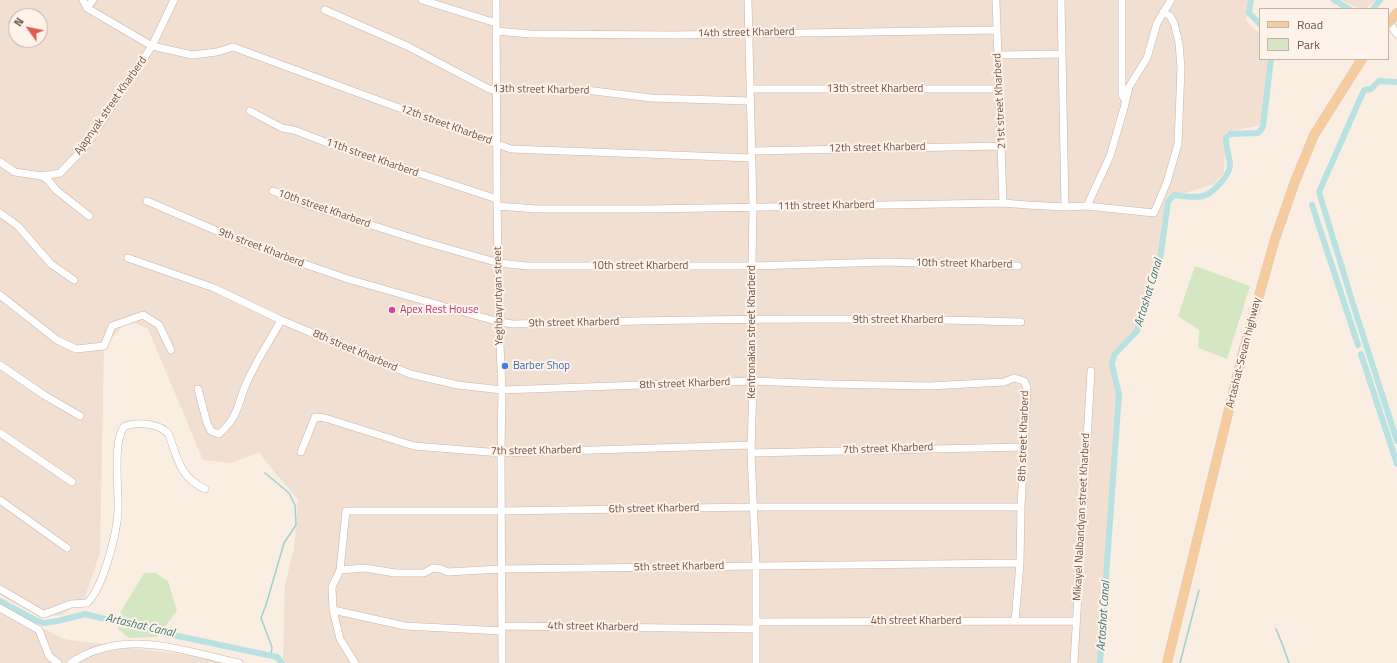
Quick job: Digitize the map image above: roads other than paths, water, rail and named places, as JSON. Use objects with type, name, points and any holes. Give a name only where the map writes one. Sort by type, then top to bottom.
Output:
[{"type":"main road","points":[[1389,23],[1397,13]]},
{"type":"main road","name":"Artashat-Sevan highway","points":[[1167,663],[1243,352],[1275,239],[1294,184],[1314,136],[1361,60]]},
{"type":"street","points":[[83,0],[87,8],[93,0]]},
{"type":"street","name":"Ajapnyak street Kharberd","points":[[0,162],[15,172],[42,176],[60,173],[84,148],[152,46],[174,0]]},
{"type":"street","points":[[422,0],[496,23]]},
{"type":"street","name":"Yeghbayrutyan street","points":[[496,0],[496,144],[499,322],[502,390],[500,453],[502,663]]},
{"type":"street","name":"Kentronakan street Kharberd","points":[[748,0],[753,207],[753,381],[751,453],[756,565],[756,663]]},
{"type":"street","name":"21st street Kharberd","points":[[996,0],[1003,202]]},
{"type":"street","points":[[1061,0],[1065,207]]},
{"type":"street","points":[[1122,0],[1122,95],[1125,100]]},
{"type":"street","points":[[1087,206],[1110,156],[1128,87],[1147,58],[1157,23],[1171,0]]},
{"type":"street","name":"12th street Kharberd","points":[[87,8],[152,46],[192,55],[217,52],[233,47],[511,149],[752,154],[1002,146]]},
{"type":"street","name":"13th street Kharberd","points":[[325,10],[407,46],[489,89],[586,90],[650,98],[750,101]]},
{"type":"street","name":"11th street Kharberd","points":[[250,111],[282,128],[294,130],[497,203],[537,209],[646,209],[1003,202],[1065,207],[1087,206],[1154,213],[1178,144],[1181,68],[1179,43],[1174,23],[1170,16],[1163,12]]},
{"type":"street","points":[[1389,25],[1397,34]]},
{"type":"street","name":"14th street Kharberd","points":[[496,31],[530,34],[674,35],[997,30]]},
{"type":"street","points":[[998,55],[1062,54]]},
{"type":"street","name":"13th street Kharberd","points":[[750,89],[999,89]]},
{"type":"street","points":[[42,176],[49,181],[56,190],[89,216]]},
{"type":"street","name":"10th street Kharberd","points":[[273,190],[308,205],[418,240],[498,263],[527,266],[752,266],[886,262],[1018,266]]},
{"type":"street","name":"9th street Kharberd","points":[[147,201],[252,246],[348,279],[499,322],[513,324],[752,319],[957,320],[1021,322]]},
{"type":"street","points":[[0,213],[18,226],[51,264],[74,280]]},
{"type":"street","name":"8th street Kharberd","points":[[128,258],[214,288],[282,320],[410,374],[458,385],[502,390],[753,381],[929,386],[1004,382],[1014,378],[1024,381],[1027,388],[1021,507],[1020,563],[1015,621]]},
{"type":"street","points":[[0,295],[57,340],[76,349],[104,346],[112,326],[143,315],[159,325],[171,350]]},
{"type":"street","points":[[198,389],[207,423],[211,432],[219,434],[228,426],[236,414],[247,381],[282,320]]},
{"type":"street","points":[[0,365],[44,396],[80,416]]},
{"type":"street","name":"Mikayel Nalbandyan street Kharberd","points":[[1074,663],[1091,371]]},
{"type":"street","name":"7th street Kharberd","points":[[301,452],[315,417],[325,418],[414,446],[500,453],[751,445]]},
{"type":"street","points":[[0,589],[43,614],[72,604],[87,604],[93,598],[110,556],[115,534],[118,511],[118,449],[120,434],[124,428],[131,425],[140,424],[150,425],[166,430],[184,472],[191,481],[205,489]]},
{"type":"street","points":[[0,433],[72,482]]},
{"type":"street","name":"7th street Kharberd","points":[[751,453],[1024,447]]},
{"type":"street","points":[[0,500],[67,548]]},
{"type":"street","name":"6th street Kharberd","points":[[340,570],[346,511],[501,511],[754,507],[1021,507]]},
{"type":"street","name":"5th street Kharberd","points":[[340,570],[365,568],[395,573],[424,573],[433,568],[448,572],[501,569],[1020,563]]},
{"type":"street","points":[[340,570],[332,587],[333,610],[340,639],[355,663]]},
{"type":"street","points":[[0,608],[39,630],[49,656],[58,663]]},
{"type":"street","name":"4th street Kharberd","points":[[333,610],[405,626],[502,629],[1076,621]]},
{"type":"street","points":[[71,663],[83,655],[109,646],[137,643],[202,653],[229,662],[239,663]]},
{"type":"waterway","name":"Artashat Canal","points":[[1251,0],[1249,13],[1259,23]]},
{"type":"waterway","name":"Artashat Canal","points":[[1334,0],[1347,8]]},
{"type":"waterway","name":"Artashat Canal","points":[[1374,8],[1380,0]]},
{"type":"waterway","name":"Artashat Canal","points":[[1100,663],[1119,394],[1112,365],[1114,355],[1137,331],[1160,260],[1168,202],[1174,195],[1200,197],[1211,192],[1227,175],[1229,170],[1230,163],[1226,138],[1230,134],[1258,133],[1263,127],[1271,60]]},
{"type":"waterway","points":[[1397,82],[1379,81],[1371,89],[1364,90],[1319,192],[1397,441]]},
{"type":"waterway","points":[[1312,205],[1358,345]]},
{"type":"waterway","points":[[1361,354],[1397,464]]},
{"type":"waterway","points":[[265,473],[289,493],[295,505],[296,525],[284,543],[261,618],[272,647],[271,656]]},
{"type":"waterway","points":[[1180,663],[1199,590]]},
{"type":"waterway","name":"Artashat Canal","points":[[0,601],[35,620],[44,623],[85,614],[140,628],[277,657],[282,663]]},
{"type":"waterway","points":[[1276,629],[1289,663]]},
{"type":"place","name":"Apex Rest House","points":[[392,310]]},
{"type":"place","name":"Barber Shop","points":[[505,366]]}]
